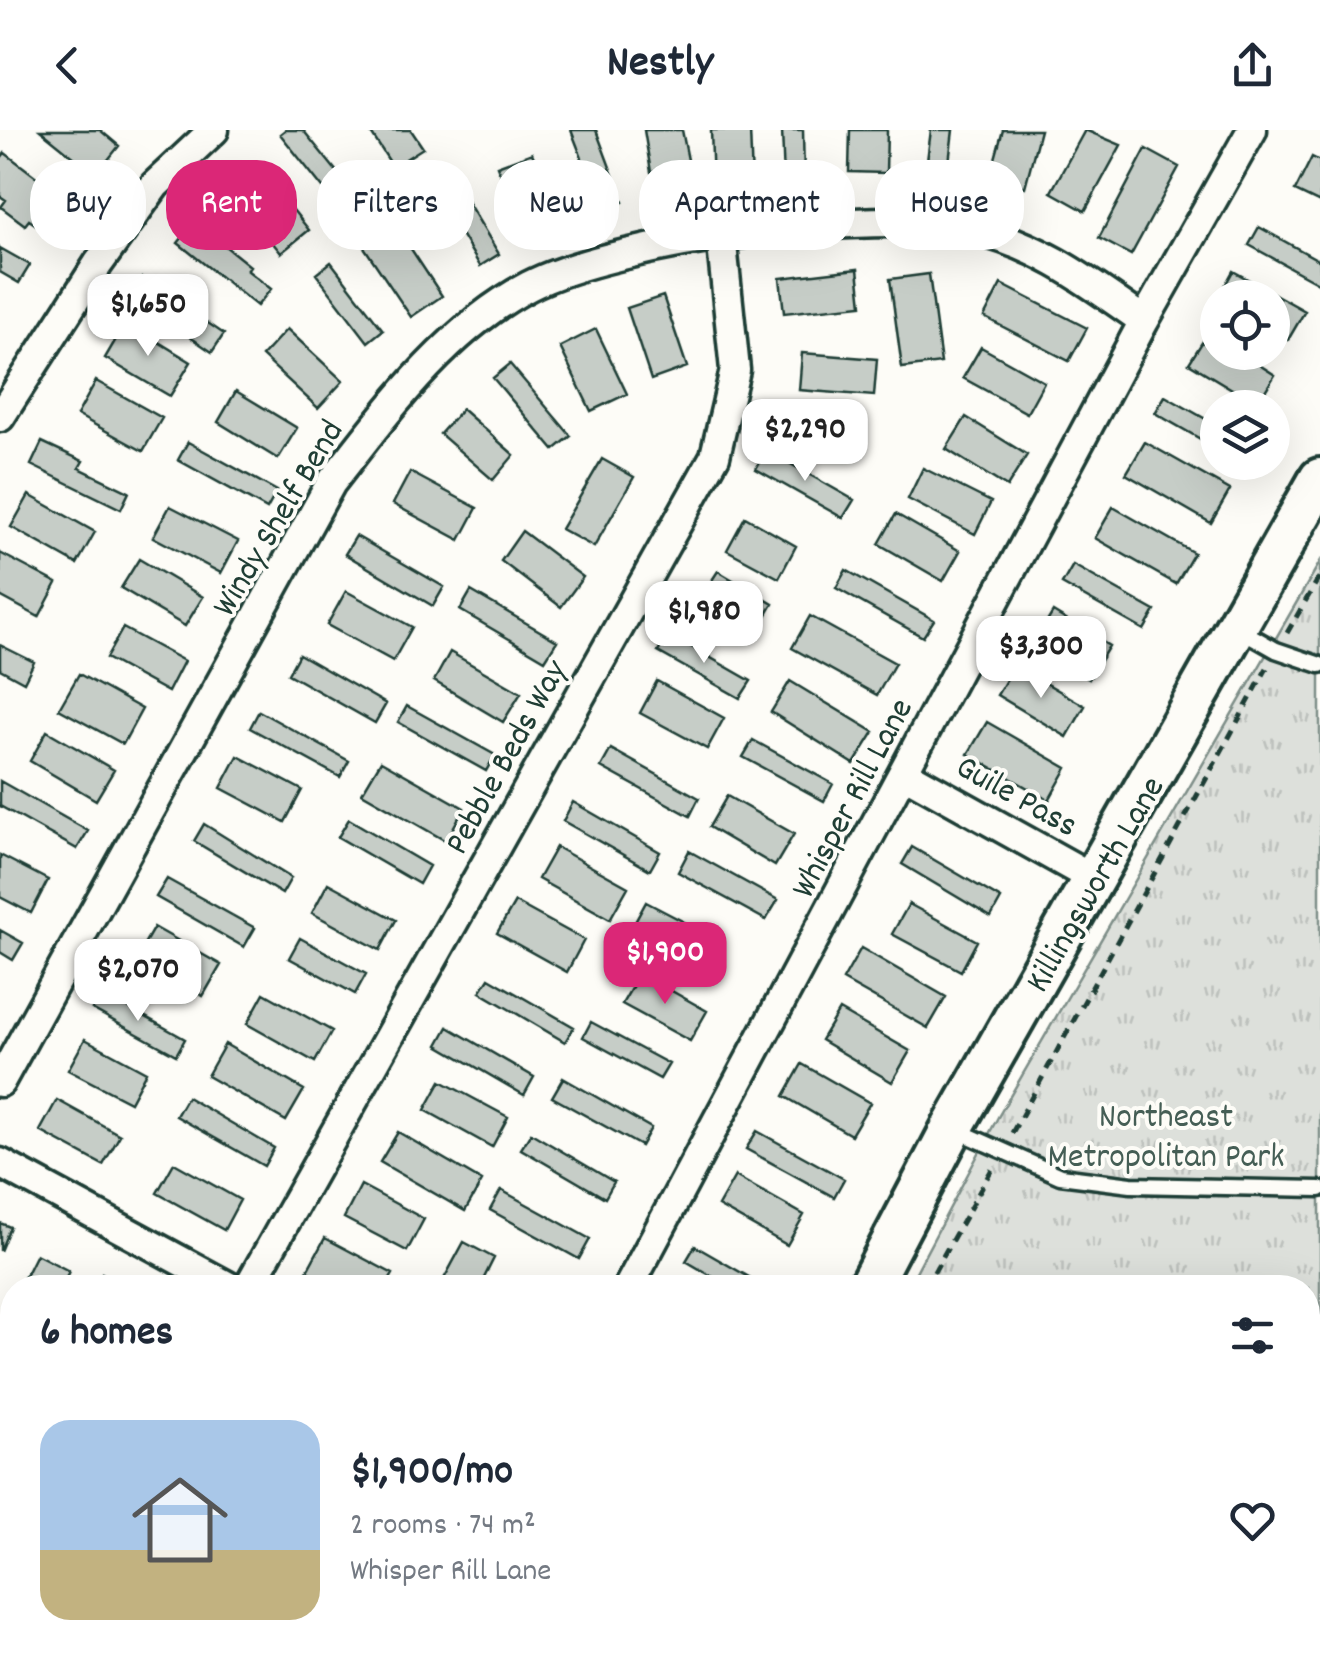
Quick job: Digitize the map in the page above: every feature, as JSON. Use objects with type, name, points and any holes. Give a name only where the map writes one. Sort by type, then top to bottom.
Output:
[{"type":"street","points":[[0,418],[98,264],[155,185],[214,130]]},
{"type":"street","name":"Whisper Rill Lane","points":[[635,1275],[1144,321],[1252,130]]},
{"type":"street","name":"Windy Shelf Bend","points":[[855,226],[909,222],[970,229],[1049,255],[1144,321]]},
{"type":"street","name":"Windy Shelf Bend","points":[[0,1082],[332,484],[382,418],[463,331],[530,286],[649,250]]},
{"type":"street","name":"Pebble Beds Way","points":[[255,1275],[715,456],[736,370],[723,250]]},
{"type":"street","name":"Killingsworth Lane","points":[[875,1275],[952,1128],[1096,880],[1320,478]]},
{"type":"street","name":"Guile Pass","points":[[904,773],[1096,880]]},
{"type":"street","points":[[0,1163],[207,1275]]},
{"type":"lane","points":[[1236,628],[1276,650],[1320,665]]},
{"type":"lane","points":[[952,1128],[1060,1176],[1131,1185],[1320,1189]]},
{"type":"path","points":[[1287,632],[1320,576]]},
{"type":"path","points":[[1010,1136],[1267,668]]},
{"type":"path","points":[[933,1275],[992,1169]]},
{"type":"green space","name":"Northeast Metropolitan Park","points":[[1320,562],[1320,1275],[914,1275],[998,1117]]},
{"type":"building","points":[[40,130],[100,130],[119,146],[108,160],[77,160]]},
{"type":"building","points":[[285,130],[303,130],[327,160],[317,160],[317,181],[280,134]]},
{"type":"building","points":[[369,130],[411,130],[423,148],[404,160],[388,160]]},
{"type":"building","points":[[571,130],[596,130],[607,160],[583,160]]},
{"type":"building","points":[[644,130],[682,130],[688,160],[649,160]]},
{"type":"building","points":[[711,130],[750,130],[751,160],[712,160]]},
{"type":"building","points":[[782,130],[803,130],[804,160],[783,160]]},
{"type":"building","points":[[850,130],[887,130],[886,160],[875,160],[875,173],[855,172],[855,160],[849,160]]},
{"type":"building","points":[[931,130],[953,130],[949,160],[927,160]]},
{"type":"building","points":[[1003,130],[1040,130],[1025,187],[1024,160],[995,160]]},
{"type":"building","points":[[1085,130],[1121,145],[1085,211],[1051,192]]},
{"type":"building","points":[[1146,149],[1179,167],[1131,255],[1099,238]]},
{"type":"building","points":[[5,153],[30,172],[30,221],[25,225],[1,207],[6,200],[0,196],[0,159]]},
{"type":"building","points":[[532,153],[535,160],[513,160]]},
{"type":"building","points":[[1312,157],[1320,161],[1320,203],[1295,191]]},
{"type":"building","points":[[474,213],[499,254],[480,266],[470,250],[474,250]]},
{"type":"building","points":[[297,215],[309,230],[297,240]]},
{"type":"building","points":[[1259,227],[1320,261],[1320,284],[1249,245]]},
{"type":"building","points":[[0,248],[30,265],[19,283],[0,272]]},
{"type":"building","points":[[187,250],[230,250],[271,289],[257,306]]},
{"type":"building","points":[[366,250],[412,250],[442,296],[411,317]]},
{"type":"building","points":[[331,262],[383,330],[368,342],[316,274]]},
{"type":"building","points":[[858,269],[862,305],[784,313],[780,278]]},
{"type":"building","points":[[1233,271],[1249,280],[1228,280]]},
{"type":"building","points":[[929,274],[941,363],[902,368],[890,279]]},
{"type":"building","points":[[142,278],[224,334],[212,352],[130,296]]},
{"type":"building","points":[[1001,284],[1087,328],[1069,361],[984,317]]},
{"type":"building","points":[[663,296],[687,367],[651,380],[627,308]]},
{"type":"building","points":[[1290,303],[1305,311],[1290,337]]},
{"type":"building","points":[[126,322],[191,362],[170,396],[105,358]]},
{"type":"building","points":[[287,329],[343,381],[318,408],[262,356]]},
{"type":"building","points":[[596,329],[627,394],[591,411],[560,347]]},
{"type":"building","points":[[1200,346],[1200,370],[1189,363]]},
{"type":"building","points":[[981,347],[1044,382],[1027,413],[963,378]]},
{"type":"building","points":[[802,353],[877,359],[874,396],[799,390]]},
{"type":"building","points":[[510,364],[571,436],[554,450],[493,378]]},
{"type":"building","points":[[1201,370],[1267,370],[1275,375],[1266,390],[1234,390]]},
{"type":"building","points":[[96,381],[162,418],[143,451],[77,415]]},
{"type":"building","points":[[236,391],[297,428],[278,459],[218,422]]},
{"type":"building","points":[[1165,396],[1200,416],[1200,439],[1155,413]]},
{"type":"building","points":[[462,409],[514,455],[493,480],[440,434]]},
{"type":"building","points":[[966,417],[1027,455],[1007,487],[946,449]]},
{"type":"building","points":[[42,442],[83,461],[79,468],[129,492],[121,509],[31,465]]},
{"type":"building","points":[[188,442],[277,491],[267,509],[178,460]]},
{"type":"building","points":[[1145,442],[1200,473],[1200,480],[1212,480],[1230,490],[1211,523],[1126,474]]},
{"type":"building","points":[[766,450],[854,500],[843,518],[756,469]]},
{"type":"building","points":[[602,459],[634,477],[594,547],[561,529]]},
{"type":"building","points":[[923,468],[991,502],[975,534],[908,499]]},
{"type":"building","points":[[410,472],[477,508],[460,540],[393,504]]},
{"type":"building","points":[[29,495],[95,532],[77,564],[11,527]]},
{"type":"building","points":[[170,506],[238,541],[221,573],[153,537]]},
{"type":"building","points":[[1113,507],[1194,553],[1176,584],[1095,538]]},
{"type":"building","points":[[896,514],[960,551],[943,581],[879,544]]},
{"type":"building","points":[[745,517],[796,546],[779,578],[727,550]]},
{"type":"building","points":[[522,531],[583,577],[561,607],[501,561]]},
{"type":"building","points":[[356,536],[444,587],[433,606],[345,554]]},
{"type":"building","points":[[0,553],[57,583],[39,617],[0,596]]},
{"type":"building","points":[[139,559],[203,597],[185,626],[121,588]]},
{"type":"building","points":[[1073,565],[1155,611],[1144,630],[1062,584]]},
{"type":"building","points":[[846,570],[934,620],[923,637],[836,588]]},
{"type":"building","points":[[718,571],[773,604],[755,635],[699,600]]},
{"type":"building","points":[[346,591],[412,627],[393,661],[327,625]]},
{"type":"building","points":[[471,591],[557,641],[545,660],[460,610]]},
{"type":"building","points":[[1053,612],[1109,646],[1089,679],[1033,645]]},
{"type":"building","points":[[810,616],[895,663],[877,695],[792,648]]},
{"type":"building","points":[[123,628],[184,661],[168,692],[106,658]]},
{"type":"building","points":[[669,634],[751,681],[740,698],[658,652]]},
{"type":"building","points":[[0,645],[34,662],[24,682],[0,669]]},
{"type":"building","points":[[450,652],[521,693],[503,722],[434,681]]},
{"type":"building","points":[[299,654],[386,704],[375,723],[288,674]]},
{"type":"building","points":[[1015,665],[1085,706],[1067,737],[997,695]]},
{"type":"building","points":[[79,674],[142,709],[123,744],[59,709]]},
{"type":"building","points":[[657,681],[724,718],[707,749],[640,713]]},
{"type":"building","points":[[790,681],[874,732],[854,764],[771,712]]},
{"type":"building","points":[[407,706],[495,755],[486,771],[398,722]]},
{"type":"building","points":[[259,711],[349,761],[340,777],[250,728]]},
{"type":"building","points":[[987,722],[1067,768],[1049,800],[968,754]]},
{"type":"building","points":[[47,731],[114,770],[96,800],[30,761]]},
{"type":"building","points":[[753,740],[833,784],[824,801],[743,757]]},
{"type":"building","points":[[611,749],[699,798],[690,816],[601,767]]},
{"type":"building","points":[[238,756],[302,790],[285,822],[221,788]]},
{"type":"building","points":[[381,761],[464,808],[446,841],[362,793]]},
{"type":"building","points":[[0,781],[88,831],[77,849],[0,806]]},
{"type":"building","points":[[727,796],[794,834],[775,866],[709,827]]},
{"type":"building","points":[[573,802],[660,852],[650,870],[563,821]]},
{"type":"building","points":[[349,819],[429,866],[419,884],[338,837]]},
{"type":"building","points":[[204,824],[291,878],[282,894],[194,841]]},
{"type":"building","points":[[556,847],[628,887],[610,919],[538,879]]},
{"type":"building","points":[[912,847],[1001,899],[991,917],[902,864]]},
{"type":"building","points":[[689,851],[778,900],[766,920],[678,872]]},
{"type":"building","points":[[0,855],[48,880],[31,913],[0,897]]},
{"type":"building","points":[[167,879],[255,928],[244,947],[156,897]]},
{"type":"building","points":[[328,883],[396,920],[380,950],[312,913]]},
{"type":"building","points":[[515,902],[584,940],[567,972],[497,933]]},
{"type":"building","points":[[646,902],[713,937],[696,971],[628,935]]},
{"type":"building","points":[[909,904],[977,941],[961,971],[892,934]]},
{"type":"building","points":[[154,927],[221,965],[203,996],[136,958]]},
{"type":"building","points":[[0,930],[23,943],[13,960],[0,952]]},
{"type":"building","points":[[300,938],[366,974],[355,994],[289,958]]},
{"type":"building","points":[[861,948],[946,997],[928,1028],[843,980]]},
{"type":"building","points":[[640,973],[707,1011],[690,1041],[622,1004]]},
{"type":"building","points":[[489,978],[574,1027],[565,1042],[480,992]]},
{"type":"building","points":[[101,992],[185,1039],[176,1055],[92,1009]]},
{"type":"building","points":[[264,993],[332,1031],[315,1062],[247,1024]]},
{"type":"building","points":[[839,1010],[910,1051],[892,1082],[821,1040]]},
{"type":"building","points":[[591,1022],[669,1064],[660,1079],[583,1037]]},
{"type":"building","points":[[448,1027],[534,1077],[524,1095],[438,1045]]},
{"type":"building","points":[[85,1039],[146,1072],[130,1102],[68,1070]]},
{"type":"building","points":[[225,1044],[304,1090],[286,1121],[207,1076]]},
{"type":"building","points":[[802,1064],[870,1103],[851,1135],[784,1096]]},
{"type":"building","points":[[563,1078],[651,1128],[641,1146],[552,1097]]},
{"type":"building","points":[[441,1081],[508,1117],[492,1147],[425,1110]]},
{"type":"building","points":[[187,1097],[274,1148],[264,1166],[176,1116]]},
{"type":"building","points":[[57,1100],[120,1135],[103,1165],[40,1131]]},
{"type":"building","points":[[757,1131],[844,1179],[834,1197],[746,1149]]},
{"type":"building","points":[[398,1132],[482,1181],[465,1211],[380,1162]]},
{"type":"building","points":[[531,1133],[614,1182],[605,1198],[521,1149]]},
{"type":"building","points":[[174,1163],[240,1200],[224,1230],[157,1193]]},
{"type":"building","points":[[735,1176],[804,1215],[787,1245],[718,1206]]},
{"type":"building","points":[[361,1185],[424,1219],[407,1251],[344,1218]]},
{"type":"building","points":[[501,1190],[590,1239],[579,1259],[490,1210]]},
{"type":"building","points":[[0,1223],[10,1227],[0,1251]]},
{"type":"building","points":[[325,1238],[393,1274],[314,1275],[307,1271]]},
{"type":"building","points":[[464,1242],[494,1258],[486,1275],[446,1275]]},
{"type":"building","points":[[695,1246],[745,1275],[710,1275],[686,1261]]},
{"type":"building","points":[[36,1254],[69,1271],[67,1275],[26,1275]]}]
